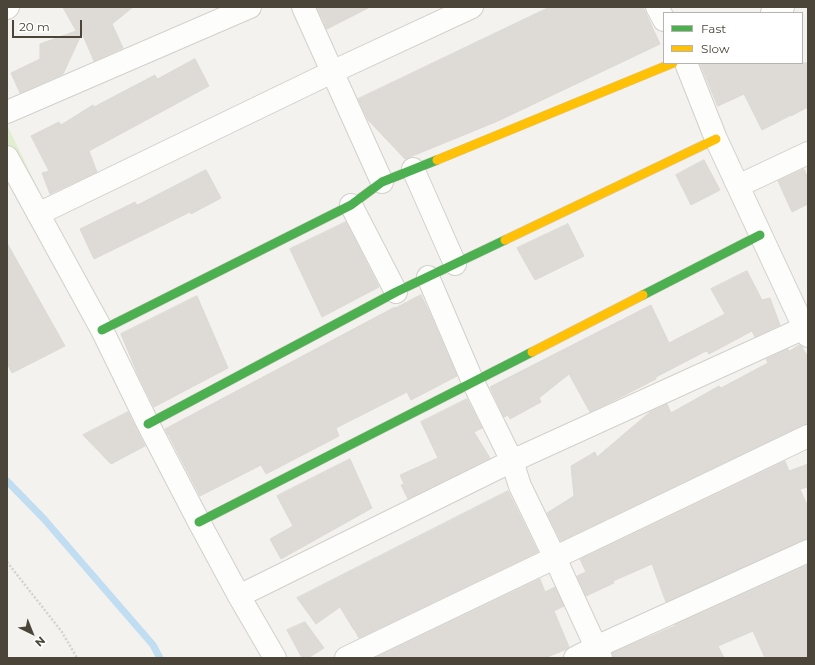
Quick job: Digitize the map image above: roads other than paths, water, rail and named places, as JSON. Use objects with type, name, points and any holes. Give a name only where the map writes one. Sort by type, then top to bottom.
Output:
[{"type":"street","points":[[7,112],[250,7]]},
{"type":"street","points":[[303,7],[382,182]]},
{"type":"street","points":[[38,214],[332,72],[472,7]]},
{"type":"street","points":[[657,7],[663,18]]},
{"type":"street","points":[[774,12],[783,7]]},
{"type":"street","points":[[102,330],[352,205],[382,182],[672,64]]},
{"type":"street","points":[[239,596],[512,461],[806,332],[716,139],[686,64]]},
{"type":"street","points":[[148,424],[396,292],[716,139]]},
{"type":"street","points":[[738,186],[808,153]]},
{"type":"street","points":[[7,157],[102,330],[148,424],[199,522],[275,658]]},
{"type":"street","points":[[413,169],[455,264]]},
{"type":"street","points":[[352,205],[396,292]]},
{"type":"street","points":[[199,522],[760,235]]},
{"type":"street","points":[[428,277],[474,382],[512,461],[520,486],[555,558],[598,653]]},
{"type":"street","points":[[346,658],[808,436]]},
{"type":"street","points":[[575,658],[598,653],[808,551]]},
{"type":"waterway","points":[[7,481],[44,519],[153,645],[160,658]]}]
